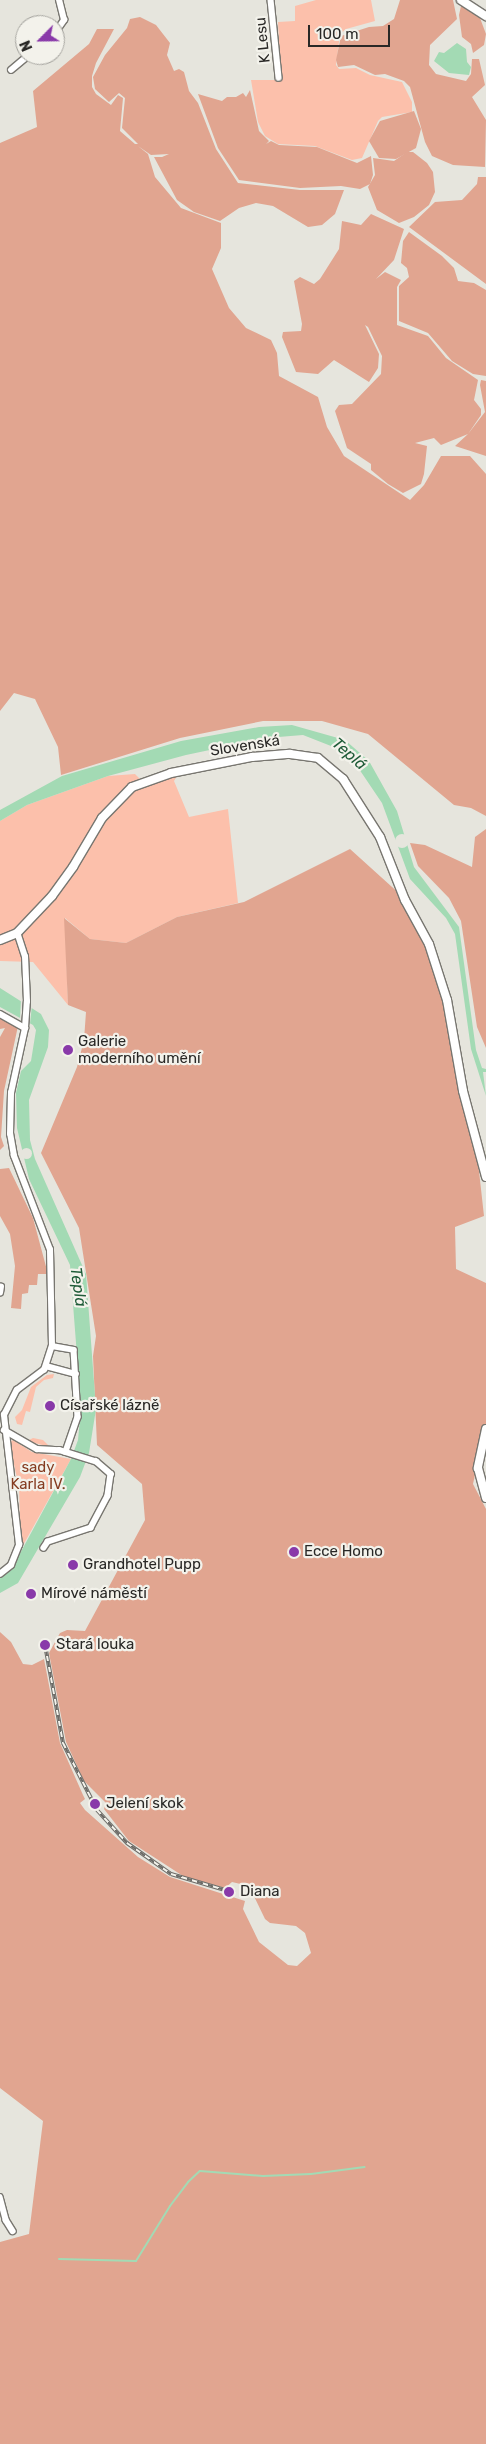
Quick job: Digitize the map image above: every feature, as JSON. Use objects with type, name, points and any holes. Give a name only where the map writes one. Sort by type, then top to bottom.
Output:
[{"type":"street","points":[[59,0],[63,15]]},
{"type":"street","name":"K Lesu","points":[[271,0],[279,78]]},
{"type":"street","points":[[461,0],[486,16]]},
{"type":"street","points":[[11,70],[17,65]]},
{"type":"street","name":"Slovenská","points":[[17,934],[68,875],[102,818],[132,787],[172,773],[252,757],[290,754],[318,758],[343,778],[380,837],[405,900],[429,944],[446,1000],[464,1096],[486,1177]]},
{"type":"street","points":[[0,940],[17,934],[25,957],[27,1002],[25,1025],[10,1110],[10,1134],[14,1156],[50,1250],[52,1346],[46,1366],[14,1395],[4,1415],[4,1430],[14,1489],[19,1545],[11,1565],[1,1574]]},
{"type":"street","points":[[0,1014],[25,1025]]},
{"type":"street","points":[[52,1346],[74,1350],[78,1417],[66,1452]]},
{"type":"street","points":[[46,1366],[76,1374]]},
{"type":"street","points":[[486,1429],[478,1468],[486,1498]]},
{"type":"street","points":[[4,1430],[37,1449],[66,1452],[96,1461],[111,1474],[108,1496],[91,1528],[48,1542],[44,1548]]},
{"type":"street","points":[[0,2197],[6,2220],[13,2231]]},
{"type":"green space","points":[[316,0],[371,0],[375,21],[346,29],[340,34],[336,65],[339,69],[356,68],[370,75],[402,82],[412,102],[412,112],[382,117],[378,121],[362,158],[352,160],[315,146],[278,144],[265,136],[258,122],[251,80],[281,80],[278,22],[295,21],[295,6]]},
{"type":"green space","points":[[135,774],[145,784],[177,776],[174,781],[189,817],[228,809],[238,903],[177,917],[126,943],[90,939],[65,918],[68,1005],[33,962],[0,961],[0,821],[27,805],[108,776]]},
{"type":"green space","points":[[54,1374],[53,1378],[44,1380],[36,1387],[30,1412],[26,1411],[22,1425],[17,1424],[15,1417],[22,1410],[31,1387],[47,1375]]},
{"type":"green space","points":[[33,1438],[43,1440],[50,1447],[27,1441]]},
{"type":"green space","name":"sady Karla IV.","points":[[13,1440],[32,1452],[71,1459],[21,1549],[19,1487],[9,1442]]},
{"type":"shaded area","points":[[400,0],[453,0],[457,19],[430,45],[429,65],[436,74],[466,81],[471,74],[472,59],[479,59],[485,85],[472,97],[486,120],[485,167],[453,165],[432,156],[425,142],[410,87],[404,81],[385,74],[375,75],[354,65],[338,67],[336,60],[341,36],[369,27],[383,26],[394,19]]},
{"type":"shaded area","points":[[461,6],[480,18],[486,34],[484,45],[473,53],[471,44],[462,37],[459,15]]},
{"type":"shaded area","points":[[140,17],[156,25],[170,43],[167,55],[174,71],[179,69],[184,72],[189,91],[198,103],[216,149],[238,183],[300,190],[344,190],[335,214],[322,225],[308,227],[273,206],[256,203],[239,208],[220,221],[194,212],[177,200],[154,157],[162,157],[169,154],[151,155],[138,146],[148,154],[155,177],[181,208],[221,223],[221,248],[212,269],[229,308],[246,328],[271,340],[277,353],[279,376],[318,397],[327,427],[344,456],[410,500],[424,485],[441,456],[470,456],[486,474],[486,816],[471,808],[454,805],[368,734],[322,721],[263,721],[180,738],[61,775],[58,747],[35,699],[14,693],[0,711],[0,143],[37,127],[33,91],[89,44],[97,29],[114,29],[96,63],[92,76],[92,87],[96,94],[111,105],[118,95],[123,98],[120,131],[135,144],[138,144],[122,128],[125,98],[119,93],[109,102],[95,89],[93,77],[105,55],[127,28],[130,19]]},
{"type":"shaded area","points":[[250,90],[259,131],[269,141],[266,144],[271,141],[279,145],[317,147],[357,163],[371,156],[373,175],[370,184],[360,189],[341,186],[300,188],[239,180],[218,148],[198,94],[222,101],[227,97],[236,97],[243,93],[246,97]]},
{"type":"shaded area","points":[[414,111],[421,129],[416,148],[396,159],[379,158],[369,141],[380,121]]},
{"type":"shaded area","points":[[407,152],[413,152],[427,163],[433,172],[435,192],[429,205],[414,217],[399,223],[377,210],[368,187],[375,175],[373,158],[394,161]]},
{"type":"shaded area","points":[[478,177],[486,177],[486,284],[409,227],[435,202],[462,200],[477,184]]},
{"type":"shaded area","points":[[371,214],[404,229],[394,260],[376,279],[385,272],[401,280],[397,287],[397,325],[428,336],[446,358],[478,380],[474,400],[481,409],[481,415],[468,434],[441,445],[434,438],[415,443],[427,446],[424,474],[421,484],[403,493],[371,470],[371,464],[347,448],[335,411],[339,405],[352,404],[381,374],[382,356],[368,327],[365,325],[379,354],[378,368],[369,382],[334,360],[318,374],[296,372],[282,337],[283,332],[301,331],[302,324],[294,281],[300,277],[314,284],[320,279],[339,249],[342,221],[361,225]]},
{"type":"shaded area","points":[[409,232],[442,256],[454,268],[458,281],[474,283],[486,290],[486,376],[473,374],[452,361],[428,333],[399,321],[399,286],[409,277],[407,268],[401,263],[403,241]]},
{"type":"shaded area","points":[[481,380],[486,381],[486,456],[455,446],[468,434],[485,412],[480,385]]},
{"type":"shaded area","points":[[486,829],[486,1048],[477,1027],[461,921],[449,898],[418,866],[410,843],[425,845],[472,867],[475,837]]},
{"type":"shaded area","points":[[350,849],[402,896],[435,956],[479,1171],[484,1216],[455,1227],[456,1269],[486,1283],[486,1425],[473,1484],[486,1509],[486,2444],[0,2444],[0,2242],[29,2234],[43,2121],[0,2088],[0,1632],[11,1642],[23,1664],[32,1665],[44,1659],[60,1743],[85,1799],[80,1803],[85,1810],[138,1857],[170,1877],[245,1901],[243,1909],[259,1942],[288,1965],[297,1966],[311,1953],[305,1933],[296,1926],[270,1923],[265,1919],[249,1886],[232,1882],[225,1888],[183,1876],[129,1841],[104,1809],[106,1803],[84,1781],[66,1742],[49,1653],[60,1633],[67,1630],[85,1631],[145,1520],[142,1484],[97,1445],[93,1356],[96,1336],[79,1228],[41,1153],[77,1067],[84,1040],[86,1012],[68,1005],[64,918],[90,939],[126,943],[177,917],[244,902]]},
{"type":"shaded area","points":[[0,1016],[18,1026],[4,1091],[1,1137],[4,1146],[0,1150],[0,1037],[5,1028],[0,1029]]},
{"type":"shaded area","points":[[9,1168],[33,1218],[48,1274],[38,1274],[37,1285],[29,1285],[28,1293],[22,1294],[21,1309],[11,1308],[15,1266],[10,1234],[0,1216],[0,1169]]},
{"type":"water","points":[[457,43],[466,49],[467,62],[471,67],[469,75],[449,73],[434,61],[439,52],[444,53]]},
{"type":"water","name":"Teplá","points":[[292,725],[345,740],[369,761],[397,811],[414,867],[459,927],[476,1050],[482,1068],[486,1069],[486,1072],[483,1072],[486,1096],[471,1049],[455,934],[446,918],[410,879],[382,803],[359,769],[331,746],[303,735],[266,738],[186,755],[108,776],[27,805],[0,821],[0,810],[62,776],[181,741],[259,727]]},
{"type":"water","name":"Teplá","points":[[0,988],[41,1014],[49,1030],[48,1047],[29,1100],[30,1140],[35,1159],[86,1274],[96,1409],[89,1453],[80,1477],[18,1583],[0,1593],[0,1577],[17,1559],[71,1459],[78,1440],[81,1408],[70,1265],[29,1179],[17,1128],[16,1093],[21,1071],[31,1061],[36,1030],[33,1025],[0,1007]]},
{"type":"pier","points":[[402,834],[407,836],[409,841],[407,846],[402,848],[397,846],[395,841],[397,836]]},
{"type":"pier","points":[[21,999],[32,1005],[30,1024],[20,1019]]},
{"type":"pier","points":[[26,1147],[32,1153],[26,1159],[20,1153]]},
{"type":"waterway","points":[[59,2259],[136,2261],[170,2206],[188,2182],[200,2171],[263,2176],[311,2174],[365,2167]]},
{"type":"railway","points":[[45,1645],[63,1743],[97,1810],[127,1843],[171,1874],[235,1893]]},
{"type":"place","name":"Galerie moderního umění","points":[[68,1050]]},
{"type":"place","name":"Císařské lázně","points":[[50,1406]]},
{"type":"place","name":"Ecce Homo","points":[[294,1552]]},
{"type":"place","name":"Grandhotel Pupp","points":[[73,1565]]},
{"type":"place","name":"Mírové náměstí","points":[[31,1594]]},
{"type":"place","name":"Stará louka","points":[[45,1645]]},
{"type":"place","name":"Jelení skok","points":[[95,1804]]},
{"type":"place","name":"Diana","points":[[229,1892]]}]
